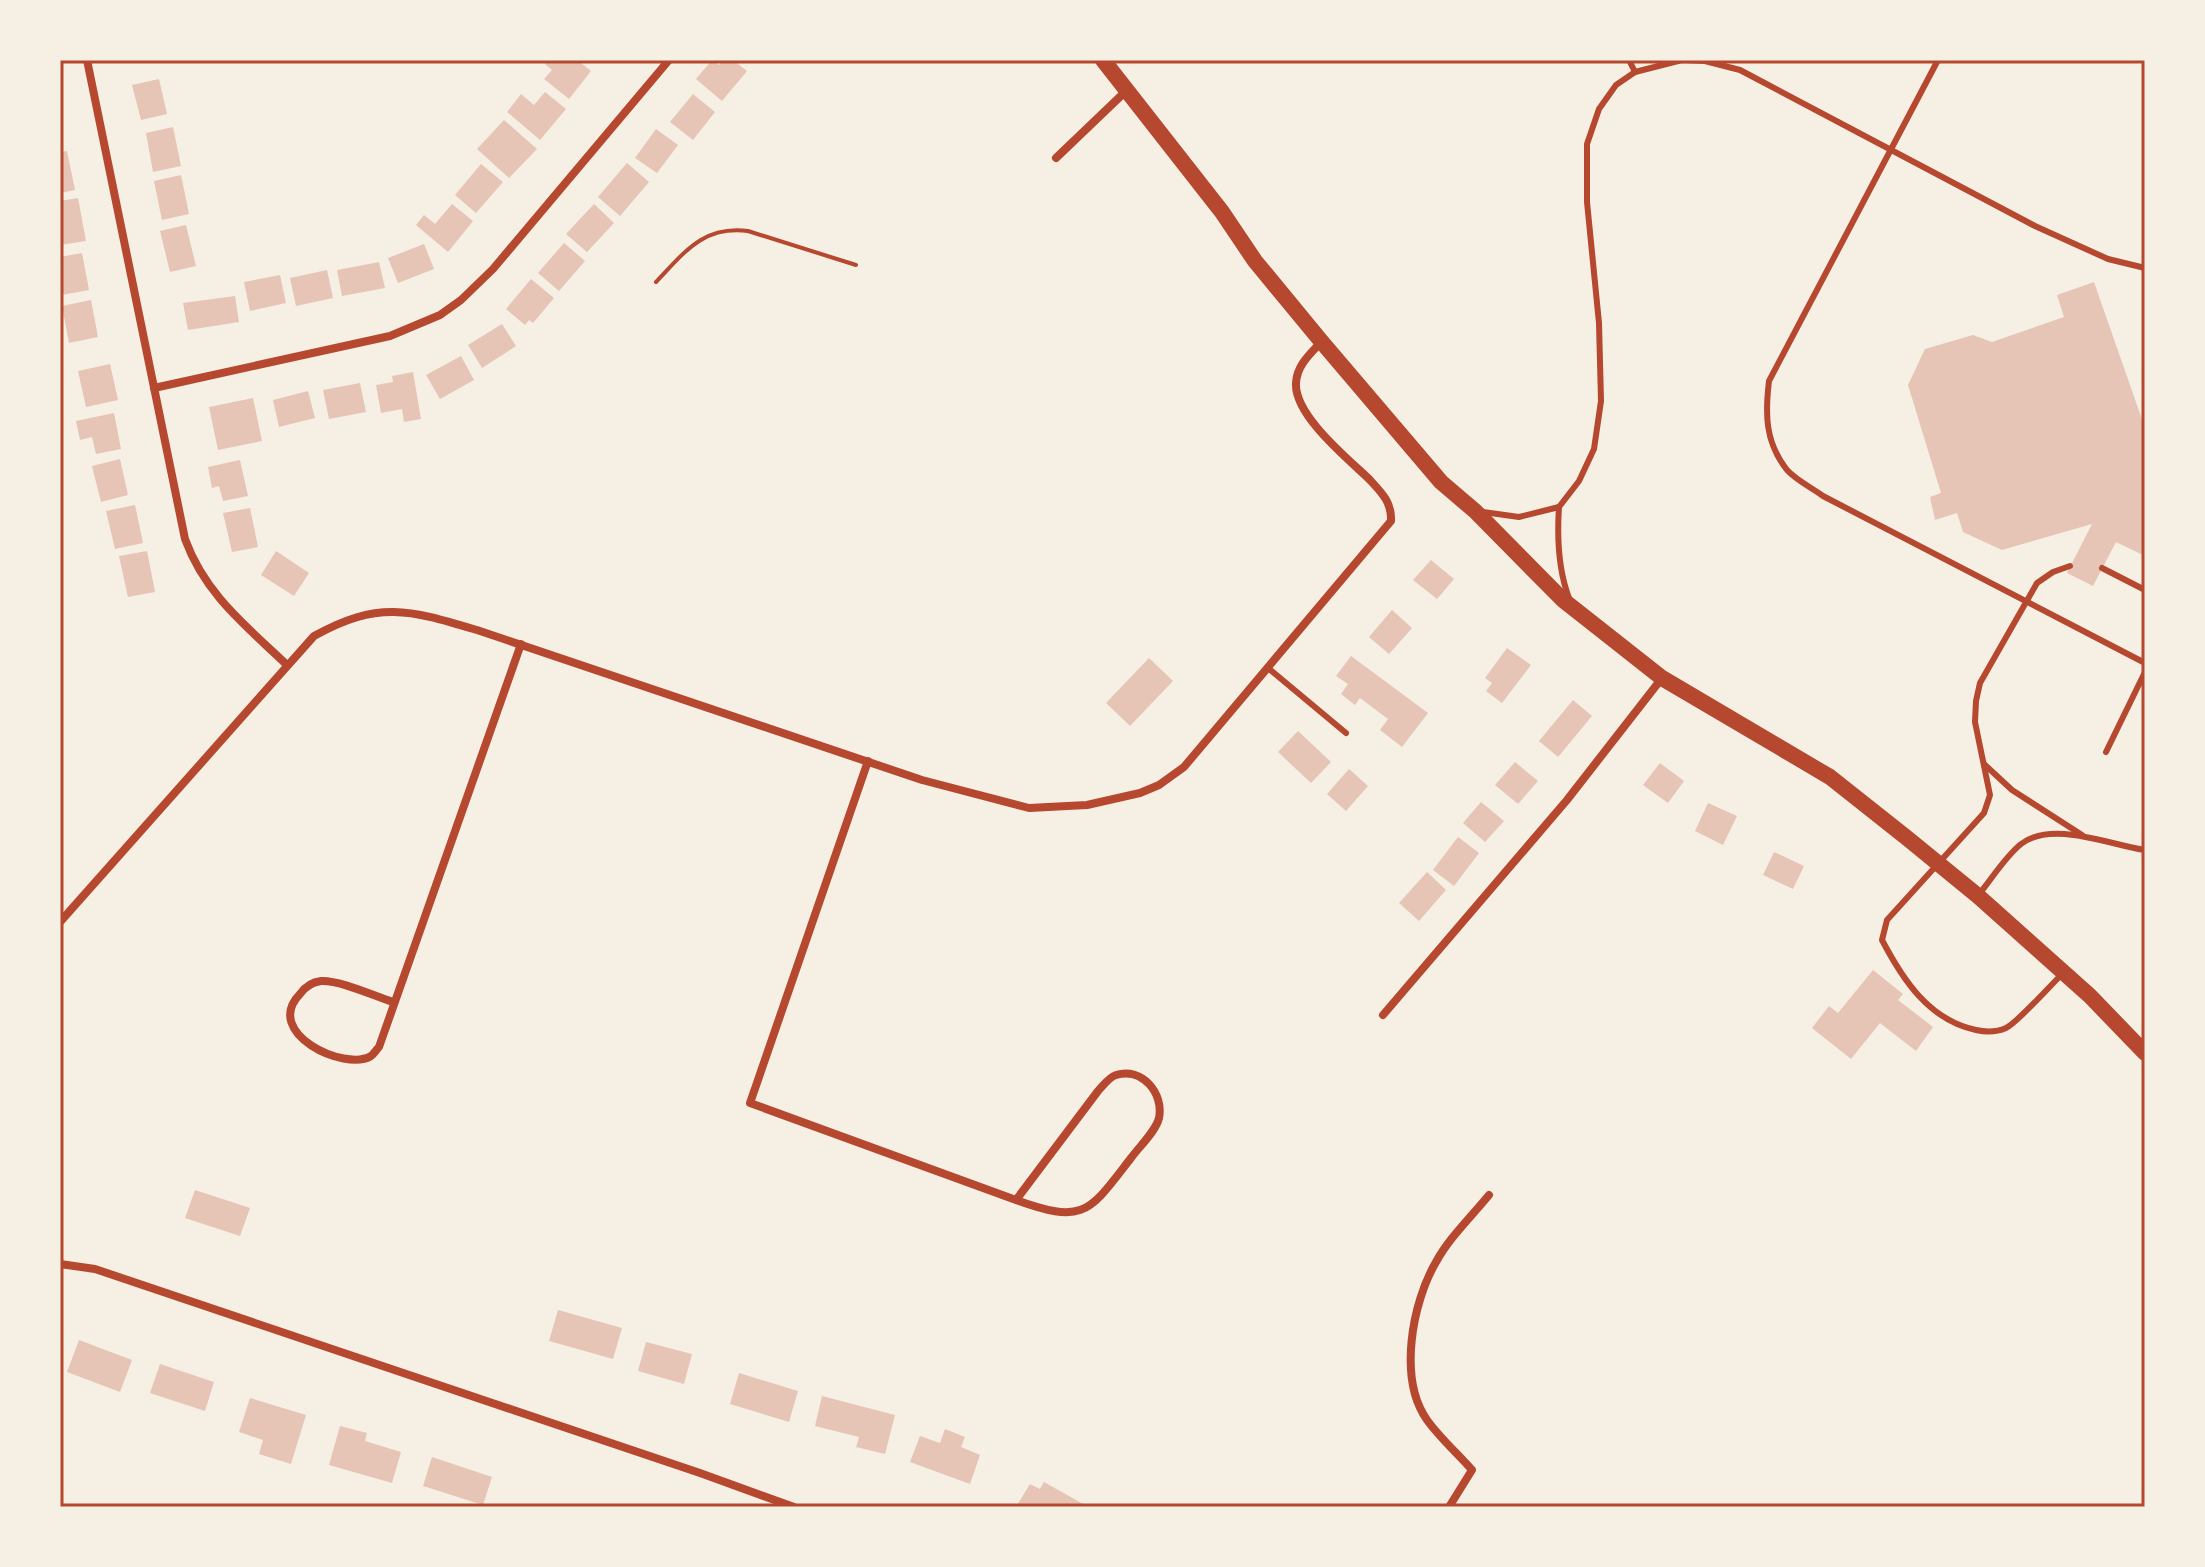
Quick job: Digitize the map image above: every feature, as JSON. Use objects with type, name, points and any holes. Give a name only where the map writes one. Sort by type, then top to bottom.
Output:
[{"type":"main road","points":[[1103,60],[1222,212],[1255,261],[1441,482],[1475,511],[1572,607],[1662,678],[1830,777],[1978,896],[2063,972],[2145,1053]]},
{"type":"street","points":[[87,60],[185,539],[195,566],[221,603],[286,664]]},
{"type":"street","points":[[154,388],[390,336],[440,315],[461,300],[493,269],[669,60]]},
{"type":"street","points":[[1056,158],[1127,91]]},
{"type":"street","points":[[60,922],[314,636],[344,619],[378,612],[417,613],[521,644],[935,784],[1029,808],[1087,805],[1140,793],[1159,785],[1184,767],[1391,521],[1392,508],[1382,493],[1311,420],[1300,404],[1296,384],[1302,362],[1321,341]]},
{"type":"street","points":[[393,1002],[332,982],[319,981],[307,986],[295,998],[290,1018],[293,1030],[318,1050],[355,1061],[371,1056],[379,1047],[521,644]]},
{"type":"street","points":[[1383,1015],[1567,800],[1662,678]]},
{"type":"street","points":[[868,761],[750,1103],[1016,1200],[1049,1212],[1070,1214],[1095,1203],[1159,1120],[1159,1098],[1146,1080],[1132,1073],[1113,1076],[1098,1091],[1016,1200]]},
{"type":"street","points":[[1449,1507],[1472,1470],[1425,1418],[1414,1385],[1410,1357],[1419,1294],[1437,1260],[1489,1195]]},
{"type":"street","points":[[60,1264],[95,1269],[685,1467],[794,1507]]},
{"type":"lane","points":[[1629,60],[1635,72]]},
{"type":"lane","points":[[1572,607],[1563,582],[1557,529],[1559,507],[1579,481],[1594,449],[1601,401],[1599,323],[1587,202],[1587,144],[1599,109],[1616,85],[1635,72],[1682,60],[1705,61],[1740,70],[2035,226],[2108,259],[2145,268]]},
{"type":"lane","points":[[1938,60],[1769,381],[1765,416],[1774,448],[1788,472],[1823,496],[2145,663]]},
{"type":"lane","points":[[1475,511],[1519,517],[1559,507]]},
{"type":"lane","points":[[2063,972],[2007,1028],[1986,1032],[1958,1026],[1940,1016],[1908,986],[1882,940],[1887,920],[1984,813],[1990,795],[1975,722],[1978,692],[2037,583],[2053,572],[2070,566]]},
{"type":"lane","points":[[2102,568],[2145,590]]},
{"type":"lane","points":[[1268,668],[1346,733]]},
{"type":"lane","points":[[2106,752],[2145,672]]},
{"type":"lane","points":[[1982,762],[2012,790],[2083,836]]},
{"type":"lane","points":[[1978,896],[2022,843],[2040,835],[2083,836],[2145,850]]},
{"type":"path","points":[[656,282],[701,239],[717,231],[733,229],[856,265]]},
{"type":"building","points":[[548,60],[577,60],[591,71],[569,99],[544,79],[552,70],[545,64]]},
{"type":"building","points":[[712,60],[719,65],[723,60],[733,60],[747,71],[722,101],[696,79]]},
{"type":"building","points":[[159,79],[167,114],[141,120],[132,85]]},
{"type":"building","points":[[545,92],[566,109],[540,140],[507,112],[521,94],[534,105]]},
{"type":"building","points":[[693,94],[715,112],[693,140],[670,122]]},
{"type":"building","points":[[504,120],[537,149],[509,178],[477,149]]},
{"type":"building","points":[[173,127],[181,166],[153,172],[146,133]]},
{"type":"building","points":[[656,129],[678,145],[657,173],[635,158]]},
{"type":"building","points":[[67,151],[75,190],[60,193],[60,152]]},
{"type":"building","points":[[627,163],[649,182],[620,216],[598,197]]},
{"type":"building","points":[[481,164],[503,182],[476,213],[455,195]]},
{"type":"building","points":[[181,175],[189,214],[162,220],[154,181]]},
{"type":"building","points":[[78,198],[86,241],[60,245],[60,201]]},
{"type":"building","points":[[452,204],[473,221],[448,252],[416,225],[424,215],[435,224]]},
{"type":"building","points":[[594,204],[614,223],[587,252],[566,234]]},
{"type":"building","points":[[186,225],[196,266],[170,272],[160,231]]},
{"type":"building","points":[[564,243],[585,261],[559,291],[538,273]]},
{"type":"building","points":[[424,244],[434,269],[398,283],[388,258]]},
{"type":"building","points":[[82,253],[89,290],[62,295],[60,257]]},
{"type":"building","points":[[379,262],[385,288],[342,296],[337,270]]},
{"type":"building","points":[[327,270],[333,298],[296,306],[290,278]]},
{"type":"building","points":[[280,275],[286,303],[250,311],[244,282]]},
{"type":"building","points":[[531,279],[554,298],[533,323],[529,320],[525,325],[506,309]]},
{"type":"building","points":[[2094,282],[2145,428],[2145,556],[2116,542],[2093,586],[2067,573],[2092,524],[2002,550],[1963,532],[1957,513],[1935,520],[1930,497],[1941,493],[1908,385],[1925,349],[1973,335],[1992,342],[2064,317],[2057,295]]},
{"type":"building","points":[[235,296],[239,322],[188,330],[183,303]]},
{"type":"building","points":[[91,300],[98,337],[69,343],[62,306]]},
{"type":"building","points":[[502,324],[516,346],[482,368],[468,345]]},
{"type":"building","points":[[461,356],[474,380],[440,399],[426,375]]},
{"type":"building","points":[[110,364],[118,400],[86,407],[78,371]]},
{"type":"building","points":[[413,372],[421,419],[404,422],[402,409],[381,413],[376,385],[393,382],[392,376]]},
{"type":"building","points":[[360,383],[366,412],[329,419],[323,390]]},
{"type":"building","points":[[308,391],[315,418],[279,427],[273,400]]},
{"type":"building","points":[[253,398],[262,441],[218,450],[209,407]]},
{"type":"building","points":[[114,413],[121,449],[96,454],[92,437],[80,440],[76,421]]},
{"type":"building","points":[[120,459],[128,495],[101,502],[92,466]]},
{"type":"building","points":[[240,460],[248,496],[223,501],[219,486],[212,488],[208,467]]},
{"type":"building","points":[[135,505],[143,543],[115,549],[106,511]]},
{"type":"building","points":[[250,508],[258,547],[232,552],[223,513]]},
{"type":"building","points":[[147,551],[155,592],[128,597],[119,556]]},
{"type":"building","points":[[276,551],[309,573],[294,596],[261,575]]},
{"type":"building","points":[[1431,560],[1454,579],[1437,599],[1413,580]]},
{"type":"building","points":[[1392,610],[1412,628],[1389,654],[1369,637]]},
{"type":"building","points":[[1507,648],[1531,665],[1502,703],[1486,691],[1492,683],[1485,678]]},
{"type":"building","points":[[1351,656],[1428,713],[1402,747],[1380,730],[1388,719],[1360,698],[1355,705],[1341,694],[1348,684],[1336,676]]},
{"type":"building","points":[[1149,658],[1173,681],[1130,726],[1106,703]]},
{"type":"building","points":[[1573,700],[1592,716],[1558,757],[1539,741]]},
{"type":"building","points":[[1298,731],[1331,762],[1311,783],[1278,752]]},
{"type":"building","points":[[1515,762],[1538,781],[1518,804],[1495,785]]},
{"type":"building","points":[[1660,763],[1684,781],[1668,803],[1643,785]]},
{"type":"building","points":[[1349,769],[1368,786],[1346,811],[1327,794]]},
{"type":"building","points":[[1481,802],[1504,821],[1485,842],[1463,823]]},
{"type":"building","points":[[1708,803],[1737,816],[1723,845],[1695,831]]},
{"type":"building","points":[[1458,837],[1479,853],[1454,886],[1433,870]]},
{"type":"building","points":[[1774,852],[1804,866],[1793,889],[1763,875]]},
{"type":"building","points":[[1427,872],[1446,890],[1419,921],[1399,903]]},
{"type":"building","points":[[1873,970],[1903,994],[1898,1000],[1933,1027],[1916,1051],[1880,1023],[1851,1059],[1812,1028],[1829,1006],[1838,1013]]},
{"type":"building","points":[[195,1190],[250,1208],[240,1236],[185,1218]]},
{"type":"building","points":[[558,1310],[622,1328],[613,1359],[549,1341]]},
{"type":"building","points":[[79,1340],[132,1360],[120,1392],[67,1372]]},
{"type":"building","points":[[646,1342],[692,1354],[684,1384],[638,1371]]},
{"type":"building","points":[[160,1364],[214,1382],[205,1411],[150,1393]]},
{"type":"building","points":[[739,1373],[798,1391],[789,1422],[730,1404]]},
{"type":"building","points":[[822,1396],[895,1415],[885,1454],[856,1447],[859,1437],[815,1426]]},
{"type":"building","points":[[250,1398],[306,1415],[291,1464],[259,1454],[263,1440],[239,1432]]},
{"type":"building","points":[[340,1426],[367,1433],[365,1441],[401,1452],[392,1483],[329,1465]]},
{"type":"building","points":[[945,1429],[965,1437],[961,1447],[980,1455],[970,1484],[910,1462],[920,1436],[940,1443]]},
{"type":"building","points":[[432,1457],[492,1477],[483,1505],[423,1486]]},
{"type":"building","points":[[1044,1482],[1084,1507],[1016,1507],[1030,1484],[1040,1489]]}]
